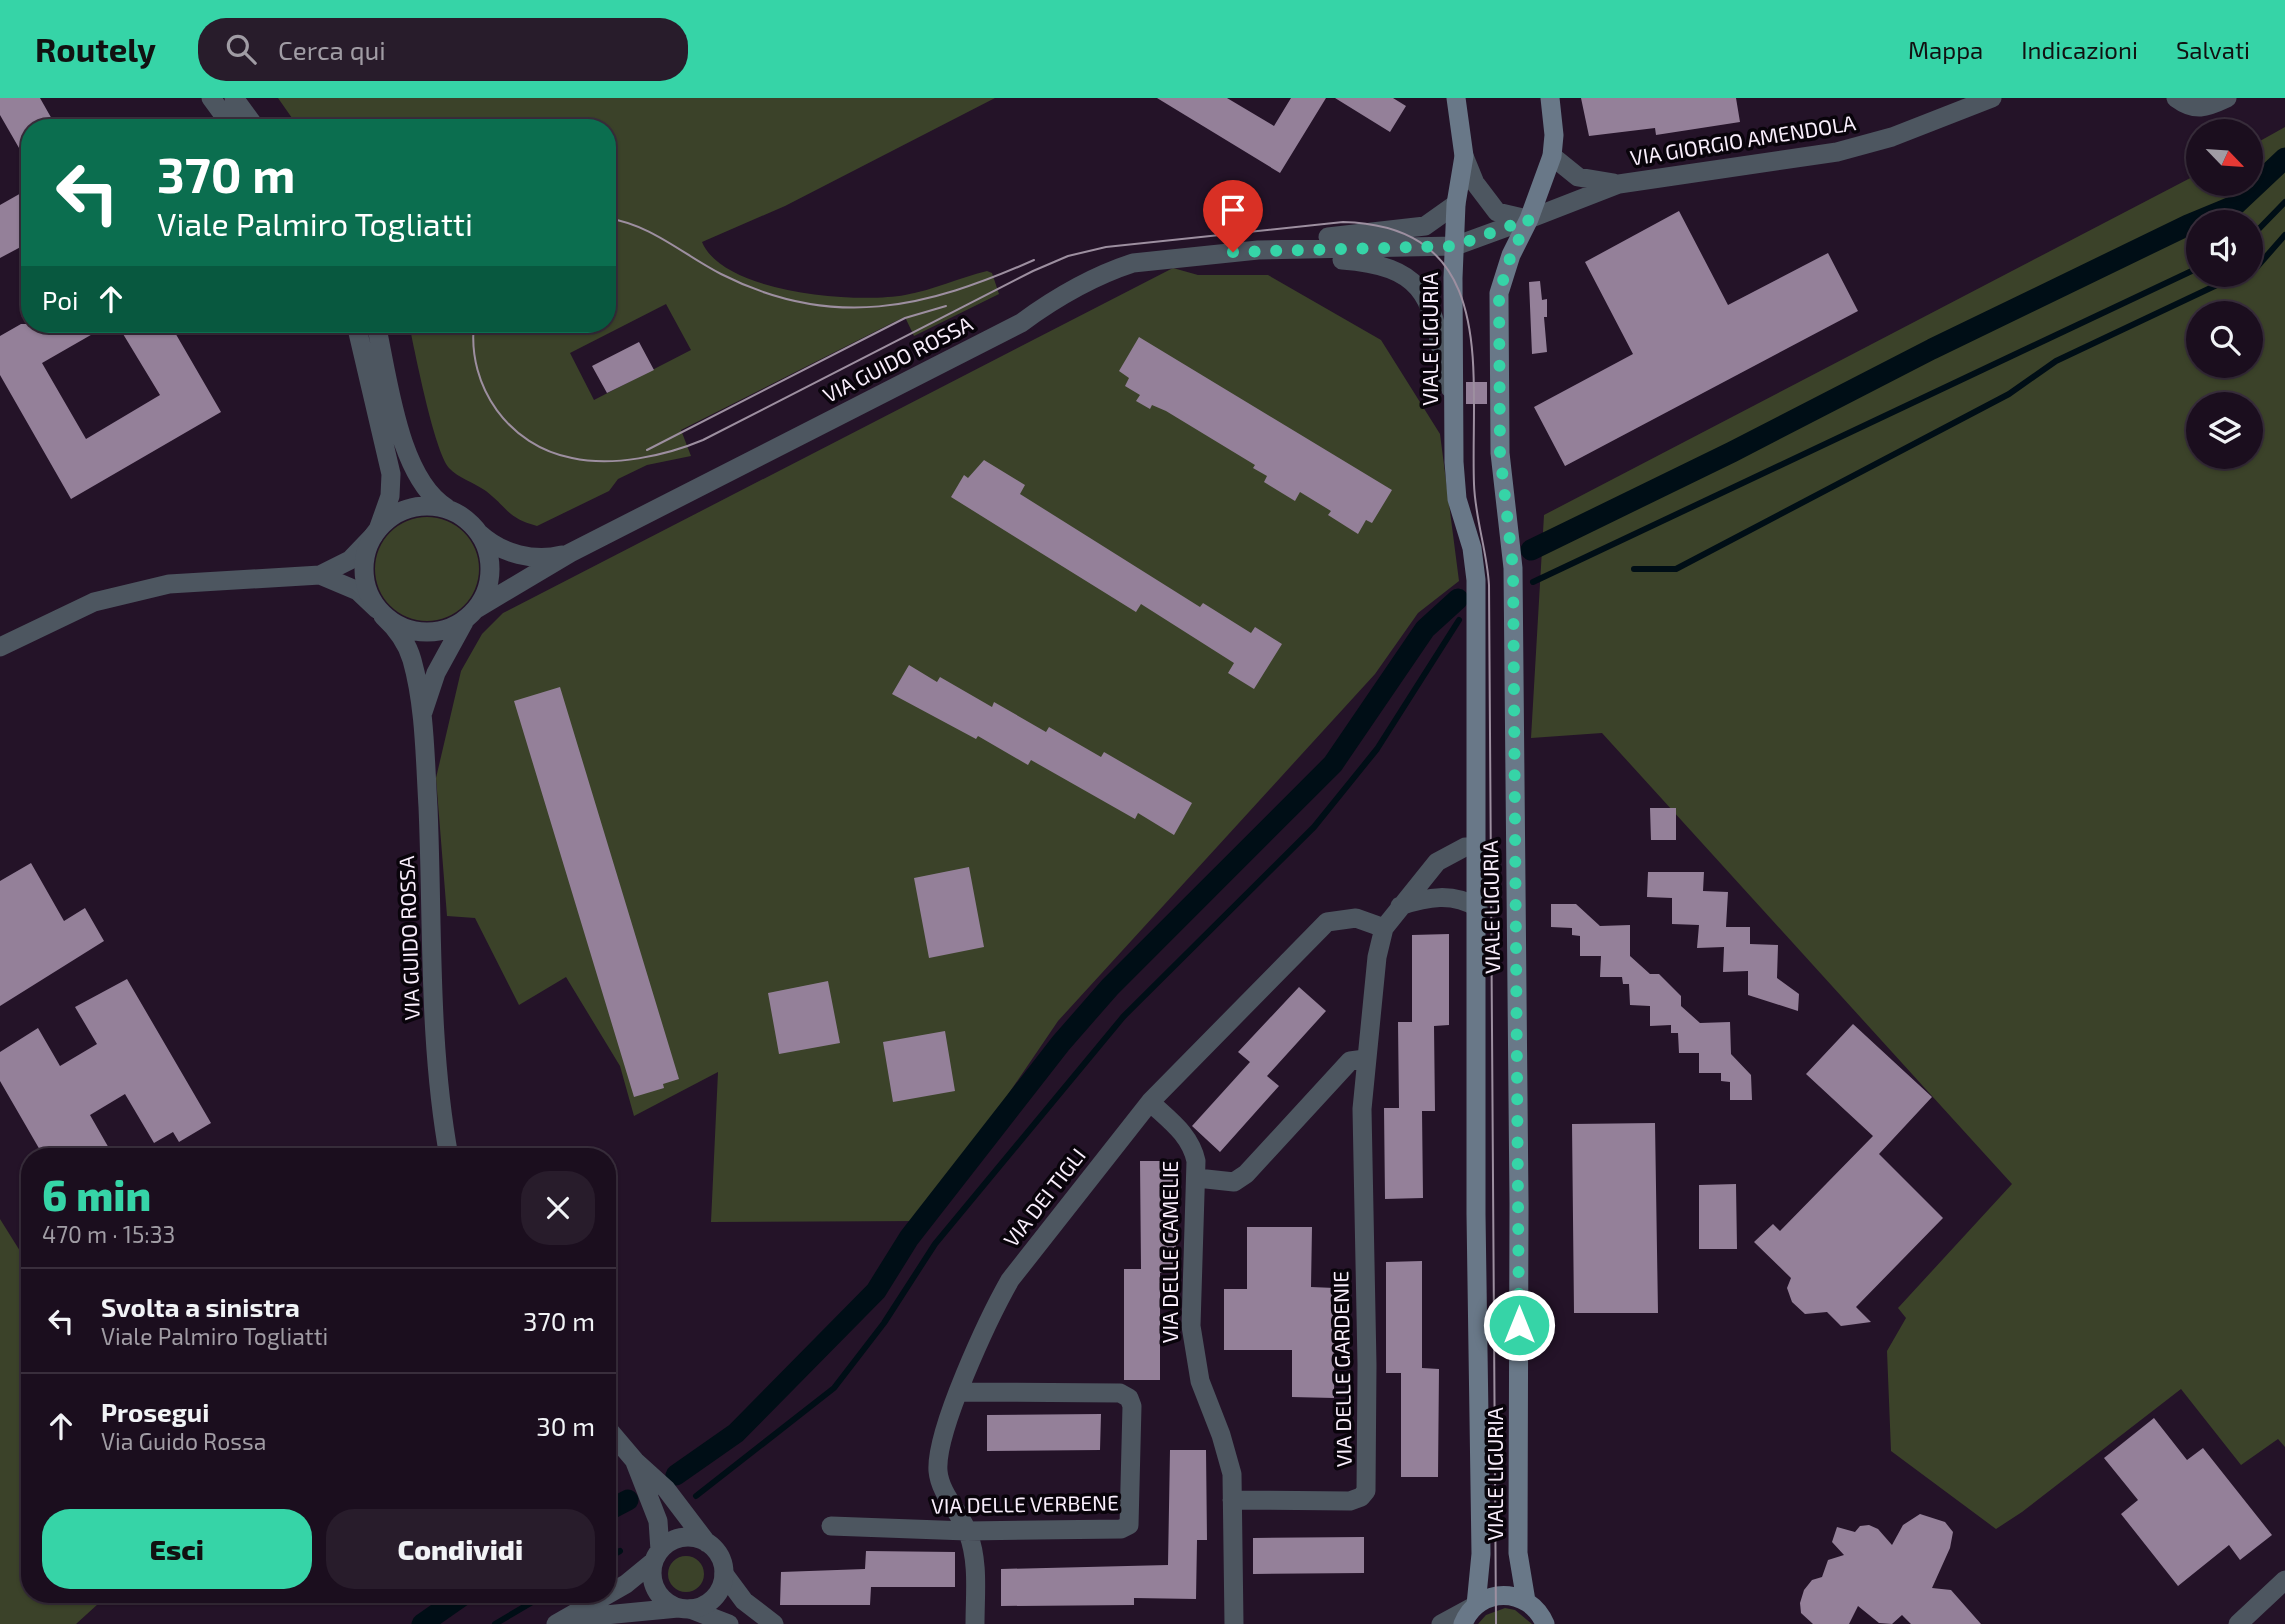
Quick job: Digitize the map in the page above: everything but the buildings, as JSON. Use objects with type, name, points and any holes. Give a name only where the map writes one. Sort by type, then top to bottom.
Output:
[{"type":"main road","name":"VIALE LIGURIA","points":[[1455,98],[1464,156],[1456,204],[1455,488],[1472,548],[1476,580],[1476,1214],[1480,1554],[1476,1605]]},
{"type":"main road","name":"VIALE LIGURIA","points":[[1526,1601],[1518,1553],[1519,1203],[1513,568],[1500,453],[1499,293],[1511,255],[1529,219],[1552,156],[1554,135],[1550,98]]},
{"type":"main road","points":[[1463,1624],[1476,1605],[1499,1595],[1526,1601],[1537,1609],[1545,1624]]},
{"type":"street","points":[[211,98],[226,119]]},
{"type":"street","points":[[234,98],[249,119]]},
{"type":"street","name":"VIA GIORGIO AMENDOLA","points":[[1455,246],[1619,184],[1837,152],[1900,134],[1992,98]]},
{"type":"street","points":[[2176,98],[2188,107],[2203,109],[2227,98]]},
{"type":"street","points":[[1464,156],[1475,183],[1497,212],[1529,219]]},
{"type":"street","name":"VIA GIORGIO AMENDOLA","points":[[1552,156],[1578,177],[1619,184]]},
{"type":"street","name":"VIA GUIDO ROSSA","points":[[1258,250],[1297,241],[1425,226],[1456,204]]},
{"type":"street","name":"VIA GUIDO ROSSA","points":[[421,716],[440,664],[473,612],[570,553],[1021,323],[1047,304],[1115,269],[1133,263],[1258,250],[1455,246]]},
{"type":"street","name":"VIA GUIDO ROSSA","points":[[1258,250],[1299,257],[1365,262],[1409,276],[1422,290],[1430,311],[1454,406]]},
{"type":"street","points":[[358,333],[391,474],[390,495],[365,554],[364,573],[368,592],[380,612]]},
{"type":"street","points":[[320,575],[358,591],[380,612],[404,628],[427,633],[451,628],[473,612],[485,594],[490,573],[488,552],[477,530],[434,498],[412,467],[378,333]]},
{"type":"street","points":[[0,647],[94,602],[169,584],[320,575],[350,560],[396,514],[416,507],[437,506],[457,513]]},
{"type":"street","name":"VIA GUIDO ROSSA","points":[[477,530],[497,546],[523,556],[553,558],[570,553]]},
{"type":"street","name":"VIA GUIDO ROSSA","points":[[380,612],[409,650],[421,716],[432,907],[434,1009],[441,1114],[447,1148]]},
{"type":"street","points":[[1197,1178],[1234,1182],[1246,1174],[1350,1061],[1365,1059],[1377,957],[1384,928],[1437,862],[1465,847],[1477,847]]},
{"type":"street","points":[[1399,906],[1443,897],[1463,898],[1478,908]]},
{"type":"street","name":"VIA DEI TIGLI","points":[[975,1624],[974,1552],[967,1531],[946,1495],[938,1471],[942,1444],[959,1392],[996,1305],[1010,1280],[1150,1102],[1327,922],[1356,918],[1384,928]]},
{"type":"street","name":"VIA DELLE GARDENIE","points":[[1232,1500],[1350,1501],[1361,1497],[1366,1491],[1362,1109],[1365,1059]]},
{"type":"street","name":"VIA DELLE CAMELIE","points":[[1150,1102],[1193,1145],[1197,1178],[1191,1326],[1193,1356],[1233,1474],[1234,1624]]},
{"type":"street","name":"VIA DELLE VERBENE","points":[[831,1526],[967,1531],[1121,1529],[1129,1525],[1132,1406],[1129,1398],[1120,1392],[959,1392]]},
{"type":"street","points":[[616,1439],[635,1461],[658,1480],[719,1556],[724,1574],[744,1601],[774,1624]]},
{"type":"street","points":[[635,1461],[658,1521],[654,1586],[664,1600],[729,1624]]},
{"type":"street","points":[[616,1590],[626,1584],[675,1539],[684,1537],[707,1543]]},
{"type":"street","points":[[571,1624],[595,1616],[684,1608],[710,1601],[717,1594],[724,1574]]},
{"type":"street","points":[[2238,1624],[2281,1592]]},
{"type":"street","points":[[556,1624],[593,1603]]},
{"type":"street","points":[[1441,1624],[1476,1605]]},
{"type":"green space","points":[[278,98],[995,98],[785,206],[702,242],[715,259],[736,273],[763,284],[793,291],[856,298],[905,295],[987,271],[992,273],[999,294],[914,336],[905,317],[681,430],[691,456],[647,465],[618,479],[609,491],[537,526],[513,516],[486,491],[449,468],[437,442],[411,333],[609,333],[570,353],[594,400],[691,350],[666,304],[616,330],[616,119],[293,119]]},
{"type":"green space","points":[[2285,127],[2285,1447],[2278,1439],[2241,1465],[2181,1389],[2022,1512],[1996,1529],[1891,1451],[1887,1351],[1906,1318],[1898,1308],[2012,1184],[1602,733],[1531,738],[1544,515],[2186,180],[2186,196],[2263,196],[2263,139]]},
{"type":"green space","points":[[1173,268],[1198,275],[1268,275],[1381,340],[1440,434],[1459,581],[1418,613],[1375,674],[1058,1021],[922,1221],[711,1222],[718,1072],[634,1116],[620,1066],[566,977],[519,1005],[475,918],[447,916],[436,778],[461,671],[482,634],[503,613]]},
{"type":"green space","points":[[427,517],[447,521],[464,532],[475,549],[479,569],[475,589],[464,606],[447,617],[427,621],[407,617],[390,606],[379,589],[375,569],[379,549],[390,532],[407,521]]},
{"type":"green space","points":[[0,1219],[21,1253],[21,1603],[99,1603],[76,1624],[0,1624]]},
{"type":"green space","points":[[686,1556],[699,1561],[704,1574],[699,1587],[686,1592],[673,1587],[668,1574],[673,1561]]},
{"type":"green space","points":[[1505,1608],[1515,1610],[1532,1624],[1478,1624],[1486,1615]]},
{"type":"waterway","points":[[1531,550],[1732,452],[1932,349],[2188,225],[2234,206],[2285,158]]},
{"type":"waterway","points":[[2263,225],[2285,202]]},
{"type":"waterway","points":[[2263,260],[2285,235]]},
{"type":"waterway","points":[[1533,582],[2186,274]]},
{"type":"waterway","points":[[1634,569],[1676,569],[2009,394],[2056,361],[2213,287]]},
{"type":"waterway","points":[[676,1475],[736,1433],[876,1291],[909,1238],[1061,1043],[1110,987],[1333,764],[1425,629],[1458,599]]},
{"type":"waterway","points":[[696,1496],[834,1388],[884,1323],[935,1244],[1123,1017],[1314,827],[1377,749],[1459,620]]},
{"type":"waterway","points":[[616,1506],[628,1500]]},
{"type":"waterway","points":[[616,1553],[620,1551]]},
{"type":"waterway","points":[[422,1624],[452,1603]]},
{"type":"waterway","points":[[495,1624],[531,1603]]},
{"type":"tram line","points":[[616,220],[653,234],[721,274],[762,292],[802,303],[841,307],[917,301],[994,277],[1034,260]]},
{"type":"tram line","points":[[474,333],[477,370],[485,391],[511,427],[529,441],[549,451],[572,458],[604,461],[656,455],[703,440],[1033,271],[1068,256],[1106,247],[1343,222],[1394,230],[1430,249],[1453,278],[1466,314],[1472,354],[1474,484],[1489,585],[1496,1624]]},
{"type":"tram line","points":[[647,450],[905,318],[946,306]]},
{"type":"route","points":[[1233,252],[1455,246],[1529,219],[1511,255],[1499,293],[1500,453],[1503,501],[1513,568],[1519,1325]]}]
